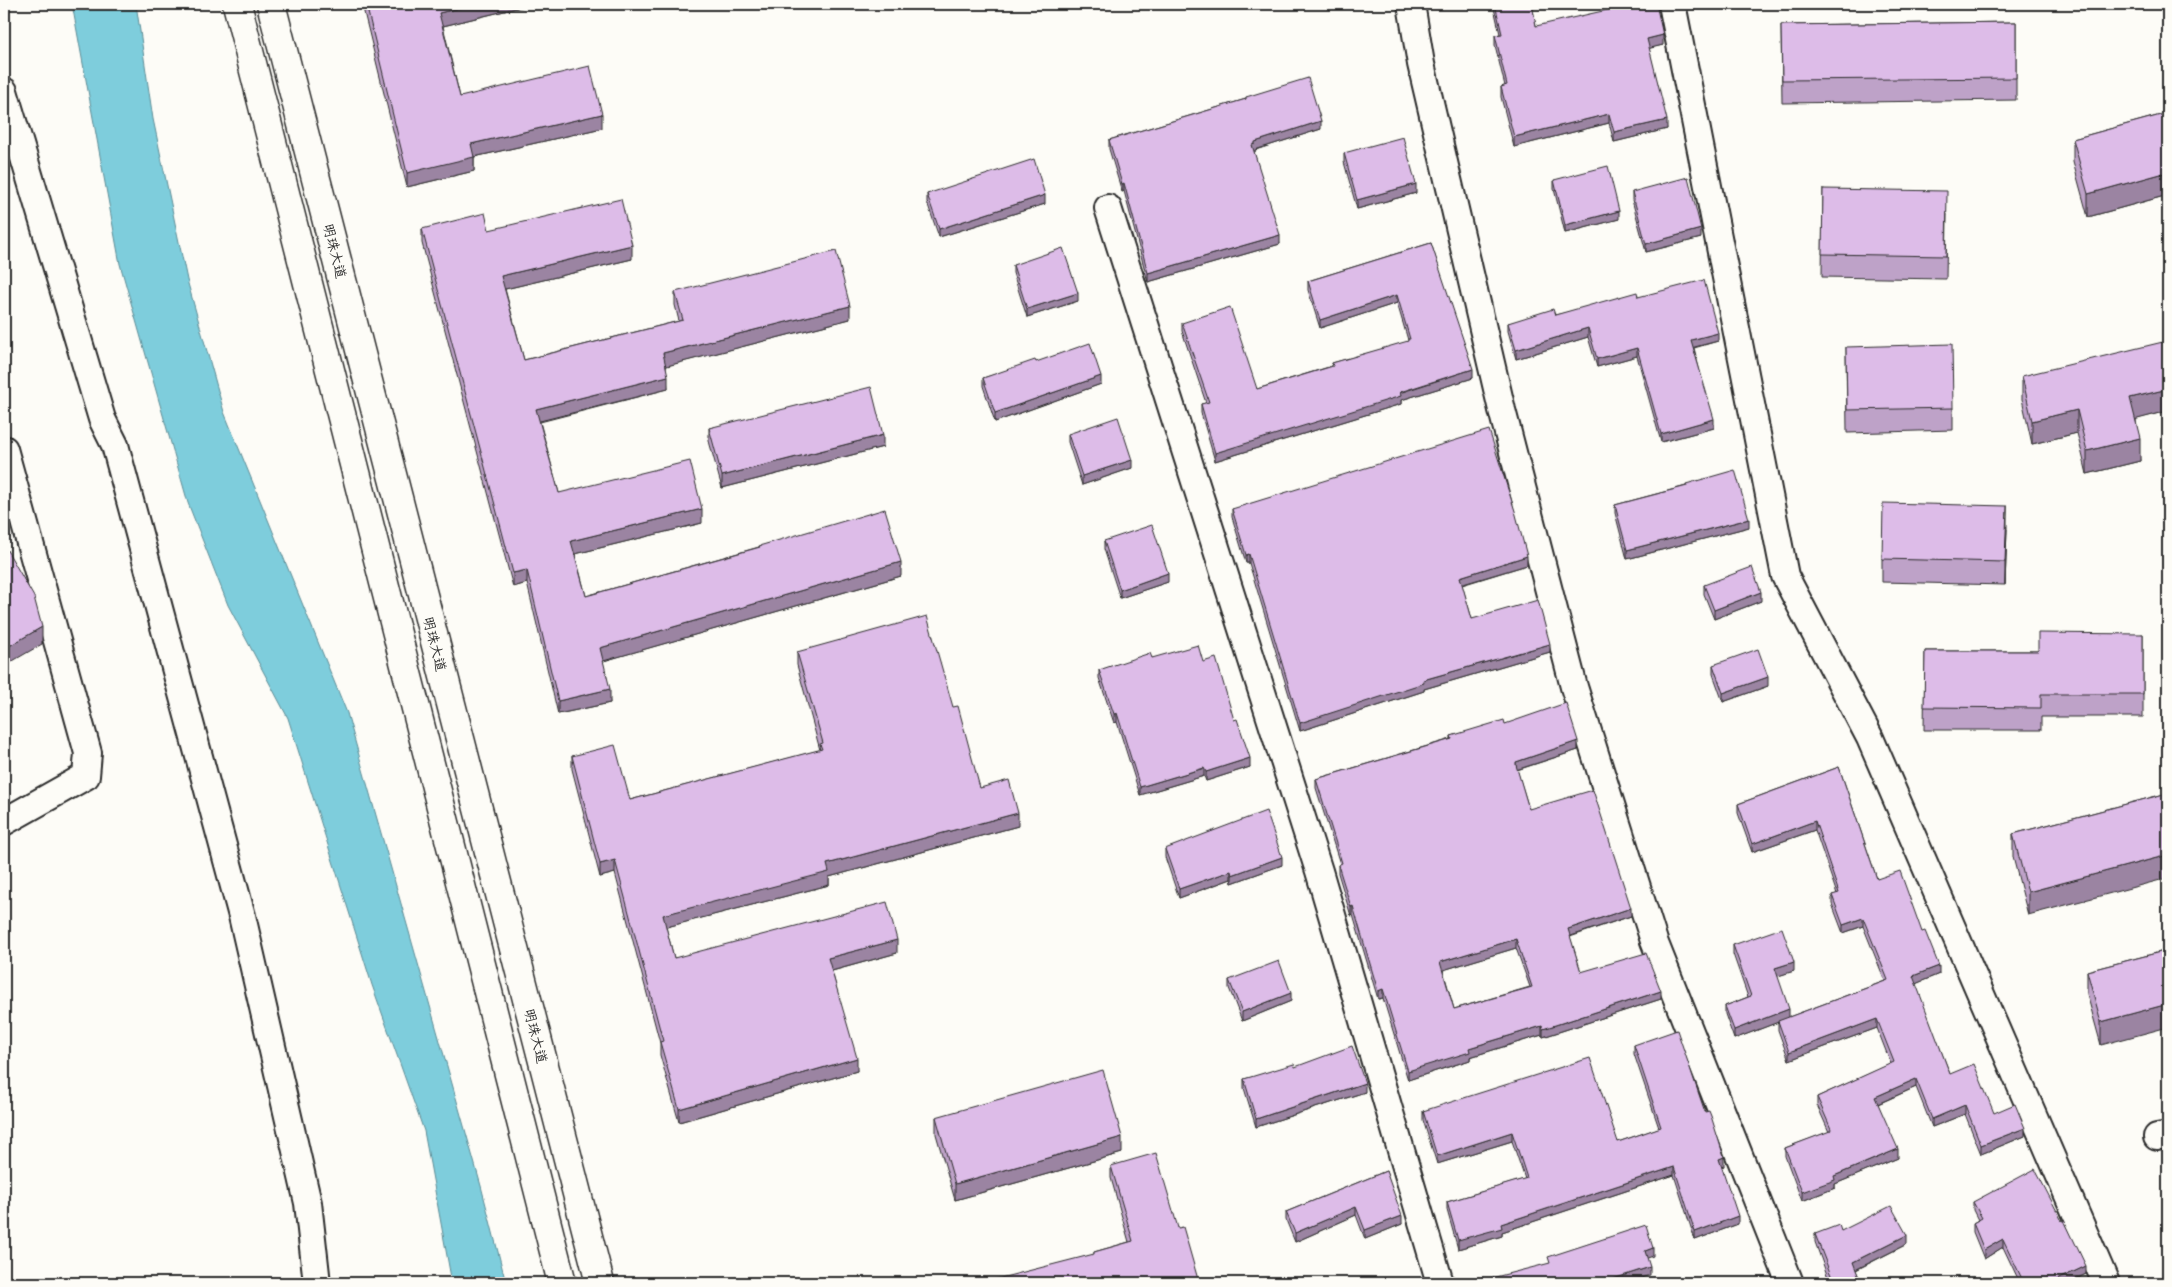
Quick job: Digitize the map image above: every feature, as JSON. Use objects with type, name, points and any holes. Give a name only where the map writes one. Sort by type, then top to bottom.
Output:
[{"type":"main road","points":[[237,4],[562,1283]]},
{"type":"main road","name":"明珠大道","points":[[271,4],[600,1283]]},
{"type":"street","points":[[1411,4],[1421,64],[1502,410],[1574,687],[1654,941],[1790,1283]]},
{"type":"street","points":[[1672,4],[1785,576],[1870,738],[2106,1283]]},
{"type":"street","points":[[4,91],[102,419],[115,445],[242,916],[308,1202],[317,1283]]},
{"type":"street","points":[[1108,208],[1319,871],[1440,1283]]},
{"type":"street","points":[[4,449],[88,754],[86,776],[4,822]]},
{"type":"water","points":[[72,4],[136,4],[153,119],[187,280],[224,412],[347,713],[481,1186],[506,1283],[452,1283],[424,1131],[372,985],[288,718],[228,605],[188,503],[120,264]]},
{"type":"building","points":[[366,4],[476,4],[439,13],[460,97],[590,66],[602,114],[471,144],[474,157],[407,173]]},
{"type":"building","points":[[1495,4],[1532,4],[1536,26],[1634,4],[1656,4],[1663,35],[1647,39],[1667,120],[1614,132],[1609,114],[1514,137],[1501,87],[1507,85],[1495,35],[1502,34]]},
{"type":"building","points":[[2016,22],[2016,78],[1782,80],[1781,25]]},
{"type":"building","points":[[1308,78],[1321,121],[1255,142],[1252,145],[1280,235],[1148,273],[1124,183],[1122,184],[1109,140],[1246,99],[1246,97]]},
{"type":"building","points":[[2168,113],[2168,172],[2088,194],[2073,139]]},
{"type":"building","points":[[1403,137],[1416,184],[1357,200],[1344,153]]},
{"type":"building","points":[[1034,159],[1045,195],[939,229],[927,194]]},
{"type":"building","points":[[1608,166],[1619,211],[1565,225],[1554,180]]},
{"type":"building","points":[[1688,177],[1701,229],[1646,244],[1632,192]]},
{"type":"building","points":[[1823,189],[1947,191],[1946,256],[1822,254]]},
{"type":"building","points":[[621,199],[632,245],[501,276],[524,360],[683,320],[675,292],[836,251],[850,306],[663,353],[668,376],[536,409],[559,493],[690,461],[702,509],[571,541],[586,596],[760,547],[885,509],[901,562],[600,648],[610,689],[558,701],[527,570],[513,573],[422,229],[485,213],[489,230]]},
{"type":"building","points":[[1431,243],[1473,369],[1400,392],[1401,396],[1215,453],[1201,404],[1209,402],[1182,323],[1230,307],[1257,389],[1333,366],[1332,363],[1410,339],[1397,295],[1320,320],[1308,281]]},
{"type":"building","points":[[1063,248],[1078,293],[1027,309],[1013,265]]},
{"type":"building","points":[[1704,280],[1718,333],[1691,340],[1714,419],[1661,434],[1637,348],[1597,359],[1588,328],[1516,350],[1508,323],[1553,309],[1555,315],[1637,292],[1638,297]]},
{"type":"building","points":[[2167,341],[2168,389],[2130,398],[2140,438],[2087,451],[2077,410],[2032,421],[2022,376]]},
{"type":"building","points":[[1090,343],[1101,376],[995,413],[983,378]]},
{"type":"building","points":[[1952,344],[1953,408],[1847,410],[1846,347]]},
{"type":"building","points":[[871,387],[883,435],[722,476],[709,428]]},
{"type":"building","points":[[1118,417],[1132,460],[1082,476],[1068,434]]},
{"type":"building","points":[[1489,430],[1515,511],[1527,556],[1460,577],[1472,619],[1538,600],[1550,644],[1423,680],[1424,683],[1300,723],[1249,554],[1246,555],[1232,509]]},
{"type":"building","points":[[1735,470],[1749,519],[1627,550],[1615,505],[1687,486],[1686,484]]},
{"type":"building","points":[[1883,503],[2007,506],[2005,562],[1882,559]]},
{"type":"building","points":[[1152,525],[1168,573],[1120,590],[1104,541]]},
{"type":"building","points":[[4,545],[34,597],[42,627],[4,649]]},
{"type":"building","points":[[1752,567],[1761,592],[1714,610],[1704,585]]},
{"type":"building","points":[[927,616],[953,707],[958,706],[980,788],[1009,780],[1018,813],[827,864],[829,872],[663,915],[674,958],[887,902],[897,940],[828,958],[857,1058],[679,1109],[660,1042],[663,1041],[615,860],[600,864],[572,756],[615,745],[630,800],[822,749],[820,744],[823,743],[797,652]]},
{"type":"building","points":[[2038,633],[2143,634],[2143,694],[2041,694],[2041,708],[1924,707],[1925,651],[2038,651]]},
{"type":"building","points":[[1198,645],[1203,662],[1216,658],[1234,720],[1237,719],[1250,758],[1206,772],[1204,768],[1140,787],[1117,713],[1114,714],[1099,670],[1150,653],[1152,658]]},
{"type":"building","points":[[1758,649],[1768,677],[1723,693],[1713,665]]},
{"type":"building","points":[[1566,703],[1578,741],[1516,762],[1529,809],[1593,790],[1631,908],[1568,929],[1581,972],[1646,953],[1661,991],[1543,1029],[1542,1026],[1469,1048],[1470,1052],[1408,1071],[1383,989],[1378,991],[1353,906],[1351,907],[1338,865],[1342,863],[1316,779],[1452,739],[1451,736],[1504,720],[1505,724]],"holes":[[[1516,939],[1532,987],[1454,1009],[1440,962]]]},
{"type":"building","points":[[1839,767],[1877,879],[1900,871],[1922,932],[1925,931],[1939,966],[1913,976],[1950,1074],[1974,1064],[1994,1113],[2015,1104],[2025,1128],[1981,1145],[1965,1105],[1932,1119],[1916,1079],[1875,1097],[1898,1149],[1834,1176],[1835,1180],[1802,1192],[1785,1148],[1830,1131],[1831,1129],[1817,1097],[1894,1062],[1877,1019],[1789,1052],[1778,1021],[1888,980],[1863,918],[1843,925],[1832,895],[1839,893],[1815,821],[1752,844],[1738,804]]},
{"type":"building","points":[[2168,793],[2168,855],[2028,892],[2013,834]]},
{"type":"building","points":[[1266,811],[1282,857],[1232,875],[1231,871],[1179,889],[1165,849]]},
{"type":"building","points":[[1782,928],[1794,962],[1775,968],[1789,1009],[1734,1030],[1725,1006],[1751,996],[1733,945]]},
{"type":"building","points":[[2168,950],[2168,1004],[2101,1022],[2087,971]]},
{"type":"building","points":[[1279,961],[1291,993],[1242,1012],[1229,980]]},
{"type":"building","points":[[1677,1030],[1705,1112],[1709,1111],[1711,1116],[1724,1157],[1719,1159],[1738,1216],[1695,1232],[1674,1167],[1501,1224],[1502,1228],[1458,1240],[1447,1202],[1527,1178],[1512,1132],[1437,1156],[1423,1111],[1590,1058],[1618,1142],[1661,1127],[1634,1045]]},
{"type":"building","points":[[1352,1046],[1365,1083],[1256,1119],[1244,1079],[1294,1064],[1295,1067]]},
{"type":"building","points":[[1103,1070],[1122,1137],[955,1184],[936,1117]]},
{"type":"building","points":[[1156,1153],[1178,1228],[1183,1227],[1199,1283],[985,1283],[1094,1254],[1094,1252],[1133,1241],[1111,1166]]},
{"type":"building","points":[[2035,1169],[2062,1221],[2064,1220],[2086,1266],[2050,1283],[2024,1283],[2003,1239],[1984,1250],[1973,1223],[1982,1218],[1973,1202]]},
{"type":"building","points":[[1386,1171],[1402,1216],[1365,1230],[1356,1207],[1295,1233],[1286,1212]]},
{"type":"building","points":[[1891,1206],[1907,1235],[1853,1262],[1861,1283],[1834,1283],[1815,1234],[1839,1225],[1841,1231]]},
{"type":"building","points":[[1646,1225],[1653,1248],[1645,1251],[1650,1267],[1610,1280],[1611,1283],[1472,1283],[1550,1263],[1548,1257]]},
{"type":"building","points":[[1758,1280],[1759,1283],[1748,1283]]}]
